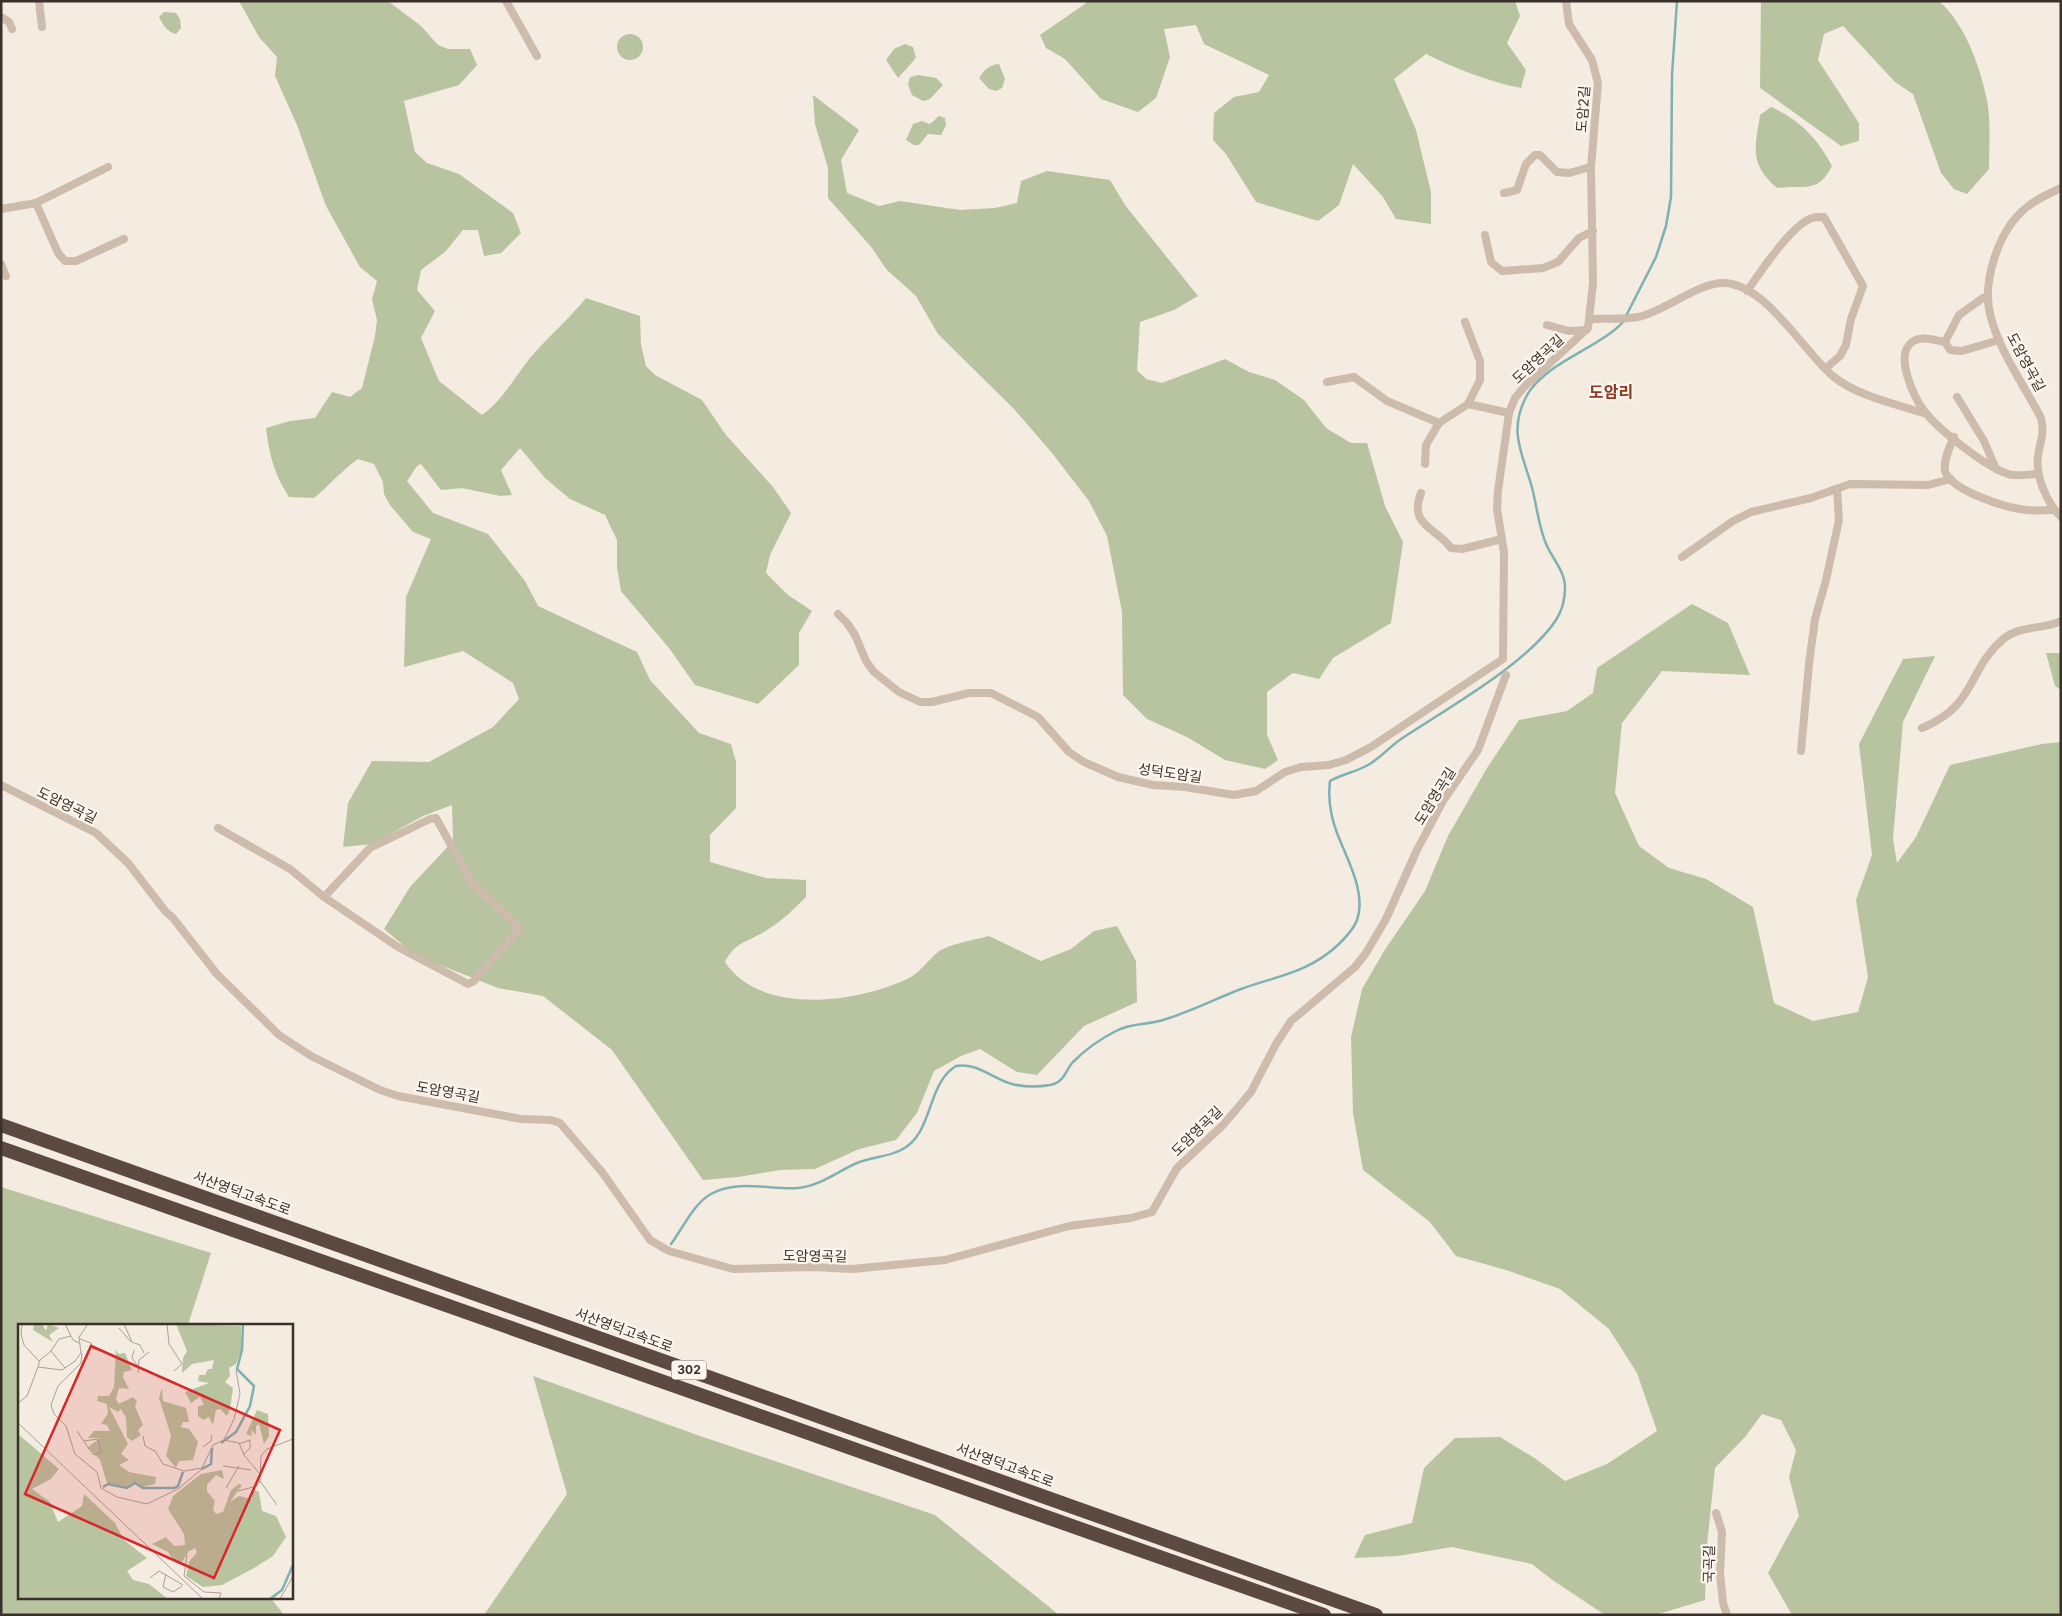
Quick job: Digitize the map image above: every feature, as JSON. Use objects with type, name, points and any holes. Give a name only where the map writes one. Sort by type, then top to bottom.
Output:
[{"type":"highway","name":"서산영덕고속도로","points":[[1,1125],[1376,1615]]},
{"type":"highway","name":"302","points":[[1,1148],[1324,1615]]},
{"type":"street","points":[[39,1],[42,27]]},
{"type":"street","points":[[506,1],[537,56]]},
{"type":"street","name":"도암2길","points":[[1566,1],[1569,24],[1596,71],[1598,83],[1591,167],[1593,283],[1589,319]]},
{"type":"street","points":[[1,18],[9,22],[12,29]]},
{"type":"street","points":[[1504,193],[1517,190],[1526,164],[1535,155],[1540,156],[1557,172],[1569,173],[1591,167]]},
{"type":"street","points":[[1,209],[36,203],[108,166]]},
{"type":"street","name":"도암영곡길","points":[[2038,474],[2038,454],[2044,431],[2040,418],[1999,340],[1991,317],[1987,297],[1990,270],[1999,246],[2012,225],[2026,208],[2061,188]]},
{"type":"street","points":[[36,203],[58,253],[65,261],[76,261],[124,239]]},
{"type":"street","points":[[1747,291],[1777,250],[1798,228],[1812,218],[1824,217],[1863,286],[1851,319],[1846,345],[1840,356],[1826,368]]},
{"type":"street","points":[[1485,235],[1491,262],[1502,271],[1514,272],[1543,268],[1558,262],[1579,238],[1593,232]]},
{"type":"street","points":[[1,264],[6,276]]},
{"type":"street","points":[[1589,319],[1639,317],[1699,290],[1723,283],[1747,291],[1782,318],[1834,378],[1860,391],[1926,414]]},
{"type":"street","points":[[1945,342],[1959,316],[1987,297]]},
{"type":"street","name":"도암영곡길","points":[[1503,659],[1502,539],[1498,510],[1498,491],[1509,412],[1515,398],[1525,386],[1578,340],[1588,328],[1589,319]]},
{"type":"street","points":[[1425,464],[1426,445],[1439,423],[1468,404],[1480,380],[1480,369],[1465,322]]},
{"type":"street","points":[[1547,325],[1569,331],[1586,330]]},
{"type":"street","points":[[1999,340],[1962,351],[1950,350],[1945,342],[1924,338],[1910,343],[1906,349],[1908,381],[1916,400],[1926,414],[1969,452],[1996,469],[2010,475],[2038,474],[2053,510],[2061,517]]},
{"type":"street","points":[[1327,382],[1354,377],[1386,401],[1439,423]]},
{"type":"street","points":[[1957,397],[1984,441],[1996,469]]},
{"type":"street","points":[[1468,404],[1509,412]]},
{"type":"street","points":[[1954,438],[1946,456],[1945,470],[1950,479],[1968,492],[2000,505],[2027,510],[2053,510]]},
{"type":"street","points":[[1682,557],[1733,521],[1751,512],[1811,498],[1850,484],[1928,485],[1950,479]]},
{"type":"street","points":[[1801,751],[1815,619],[1826,580],[1839,520],[1837,489]]},
{"type":"street","points":[[1421,493],[1418,515],[1423,524],[1445,540],[1451,548],[1470,548],[1502,539]]},
{"type":"street","name":"성덕도암길","points":[[838,614],[847,623],[866,662],[874,672],[900,692],[920,702],[932,702],[969,693],[991,693],[1038,716],[1068,752],[1084,762],[1118,777],[1153,785],[1184,787],[1234,795],[1256,791],[1285,772],[1301,767],[1330,765],[1346,760],[1371,747],[1503,659]]},
{"type":"street","points":[[1922,728],[1950,713],[1969,690],[1985,660],[2005,638],[2029,627],[2044,628],[2061,621]]},
{"type":"street","name":"도암영곡길","points":[[1,785],[86,826],[116,851],[173,918],[216,973],[279,1035],[305,1052],[380,1090],[398,1096],[521,1119],[560,1122],[602,1172],[644,1233],[657,1245],[669,1250],[733,1269],[812,1267],[852,1269],[946,1260],[1069,1226],[1131,1218],[1152,1212],[1177,1168],[1223,1125],[1251,1092],[1276,1044],[1292,1021],[1355,967],[1366,954],[1386,919],[1443,801],[1478,750],[1506,675]]},
{"type":"street","points":[[218,828],[290,869],[324,897],[398,947],[468,984],[474,981],[520,928],[472,883],[436,818],[430,819],[370,848],[324,897]]},
{"type":"street","name":"국곡길","points":[[1716,1513],[1722,1532],[1720,1573],[1726,1615]]},
{"type":"green space","points":[[239,1],[388,1],[421,26],[438,45],[448,49],[470,49],[477,65],[459,85],[404,101],[415,152],[427,163],[459,174],[513,213],[521,233],[501,253],[484,256],[478,230],[463,230],[445,252],[421,270],[417,290],[435,311],[421,338],[439,381],[482,415],[496,403],[530,358],[586,298],[640,316],[641,345],[646,366],[655,375],[702,400],[726,435],[773,487],[791,513],[770,555],[766,573],[788,595],[812,611],[799,633],[799,665],[758,704],[695,685],[669,648],[621,591],[617,567],[617,540],[605,515],[570,499],[545,478],[520,448],[501,470],[512,495],[500,496],[462,488],[441,490],[421,464],[417,466],[407,481],[433,513],[488,534],[525,581],[538,606],[637,652],[650,680],[699,733],[731,744],[736,762],[736,808],[710,835],[710,862],[766,878],[806,880],[806,897],[778,923],[733,950],[725,962],[741,979],[761,991],[785,997],[810,1000],[836,998],[862,994],[907,979],[943,949],[989,936],[1041,961],[1071,949],[1094,931],[1117,926],[1136,961],[1137,1002],[1084,1026],[1037,1075],[1017,1072],[980,1049],[961,1056],[934,1071],[917,1113],[896,1140],[859,1149],[815,1169],[780,1170],[738,1177],[703,1180],[612,1050],[543,996],[498,988],[415,955],[384,929],[410,887],[453,841],[452,805],[423,816],[372,844],[343,847],[348,803],[372,761],[429,762],[493,727],[519,699],[513,683],[463,651],[404,667],[406,597],[431,539],[413,532],[390,505],[384,494],[383,482],[374,464],[358,459],[314,498],[289,497],[276,472],[266,428],[290,421],[315,418],[332,392],[350,397],[362,388],[375,336],[377,320],[372,299],[377,281],[360,267],[326,206],[297,125],[275,76],[277,57],[259,37]]},
{"type":"green space","points":[[1089,1],[1515,1],[1520,16],[1507,43],[1526,70],[1521,88],[1472,74],[1426,54],[1394,79],[1416,130],[1431,192],[1431,224],[1396,219],[1383,197],[1353,164],[1339,205],[1318,221],[1256,202],[1226,154],[1213,140],[1214,113],[1234,97],[1259,92],[1269,75],[1204,44],[1196,25],[1164,29],[1170,57],[1156,98],[1138,112],[1101,99],[1065,59],[1046,48],[1040,35]]},
{"type":"green space","points":[[1761,1],[1939,1],[1948,10],[1964,33],[1980,73],[1988,108],[1989,169],[1967,194],[1954,189],[1941,173],[1913,94],[1895,82],[1843,26],[1824,34],[1818,60],[1859,123],[1859,141],[1841,146],[1760,88]]},
{"type":"green space","points":[[164,12],[176,13],[180,19],[181,28],[176,34],[168,30],[159,17]]},
{"type":"green space","points":[[630,34],[639,38],[643,47],[639,56],[630,60],[621,56],[617,47],[621,38]]},
{"type":"green space","points":[[905,44],[913,47],[916,58],[898,78],[886,60],[894,49]]},
{"type":"green space","points":[[999,64],[1005,79],[1002,88],[996,91],[989,89],[979,78],[987,68]]},
{"type":"green space","points":[[919,75],[936,78],[943,85],[930,99],[923,101],[912,95],[908,84],[910,77]]},
{"type":"green space","points":[[813,95],[859,130],[841,160],[847,193],[879,206],[900,201],[960,210],[995,208],[1017,203],[1021,181],[1047,171],[1110,180],[1125,205],[1198,296],[1174,310],[1140,322],[1137,370],[1146,379],[1162,383],[1225,359],[1249,372],[1275,380],[1304,400],[1326,428],[1351,443],[1367,443],[1385,506],[1403,542],[1391,623],[1333,658],[1319,679],[1293,673],[1267,692],[1267,735],[1278,760],[1265,769],[1225,760],[1187,737],[1147,719],[1123,695],[1122,612],[1107,536],[1089,501],[1052,453],[1014,409],[938,334],[916,296],[887,270],[872,248],[828,198],[828,168],[815,124]]},
{"type":"green space","points":[[1771,107],[1790,117],[1807,131],[1827,156],[1832,166],[1821,181],[1815,185],[1777,188],[1762,171],[1756,155],[1760,115]]},
{"type":"green space","points":[[939,116],[945,118],[946,125],[941,135],[928,134],[919,145],[914,145],[906,140],[913,124],[922,121],[930,124]]},
{"type":"green space","points":[[1692,604],[1728,623],[1750,675],[1662,671],[1622,723],[1615,793],[1639,846],[1669,868],[1706,879],[1753,907],[1774,1003],[1813,1021],[1858,1012],[1868,977],[1856,900],[1872,855],[1859,744],[1903,659],[1935,656],[1903,722],[1893,839],[1897,863],[1916,837],[1950,765],[2042,744],[2061,742],[2061,1615],[1792,1615],[1768,1573],[1799,1516],[1789,1477],[1796,1450],[1781,1420],[1762,1414],[1745,1437],[1715,1468],[1707,1545],[1705,1600],[1655,1615],[1605,1615],[1532,1564],[1452,1547],[1398,1556],[1354,1558],[1365,1535],[1412,1523],[1424,1468],[1455,1438],[1500,1437],[1536,1459],[1565,1481],[1607,1464],[1657,1431],[1637,1373],[1609,1329],[1560,1289],[1506,1270],[1456,1256],[1430,1222],[1363,1170],[1353,1113],[1351,1037],[1362,989],[1384,951],[1425,891],[1448,836],[1487,768],[1519,720],[1567,711],[1593,693],[1597,668]]},
{"type":"green space","points":[[2046,653],[2061,653],[2061,690],[2055,686]]},
{"type":"green space","points":[[1,1187],[211,1253],[188,1324],[18,1324],[18,1598],[271,1598],[284,1615],[1,1615]]},
{"type":"green space","points":[[533,1376],[700,1436],[935,1515],[1059,1615],[484,1615],[567,1494]]},
{"type":"waterway","points":[[1626,316],[1656,257],[1666,226],[1671,197],[1672,75],[1677,1]]},
{"type":"waterway","points":[[671,1244],[699,1203],[711,1194],[732,1187],[743,1186],[806,1187],[857,1163],[901,1150],[912,1143],[919,1133],[939,1084],[946,1074],[956,1066],[971,1066],[1005,1082],[1017,1085],[1045,1086],[1055,1084],[1083,1053],[1116,1031],[1173,1017],[1241,989],[1293,972],[1317,961],[1339,944],[1350,933],[1356,923],[1359,898],[1354,875],[1333,820],[1330,781],[1373,762],[1399,740],[1486,684],[1527,652],[1556,620],[1564,600],[1564,581],[1542,531],[1518,441],[1518,420],[1526,397],[1534,385],[1558,366],[1614,331],[1624,321]]},
{"type":"district","name":"도암리","points":[[1611,392]]}]
